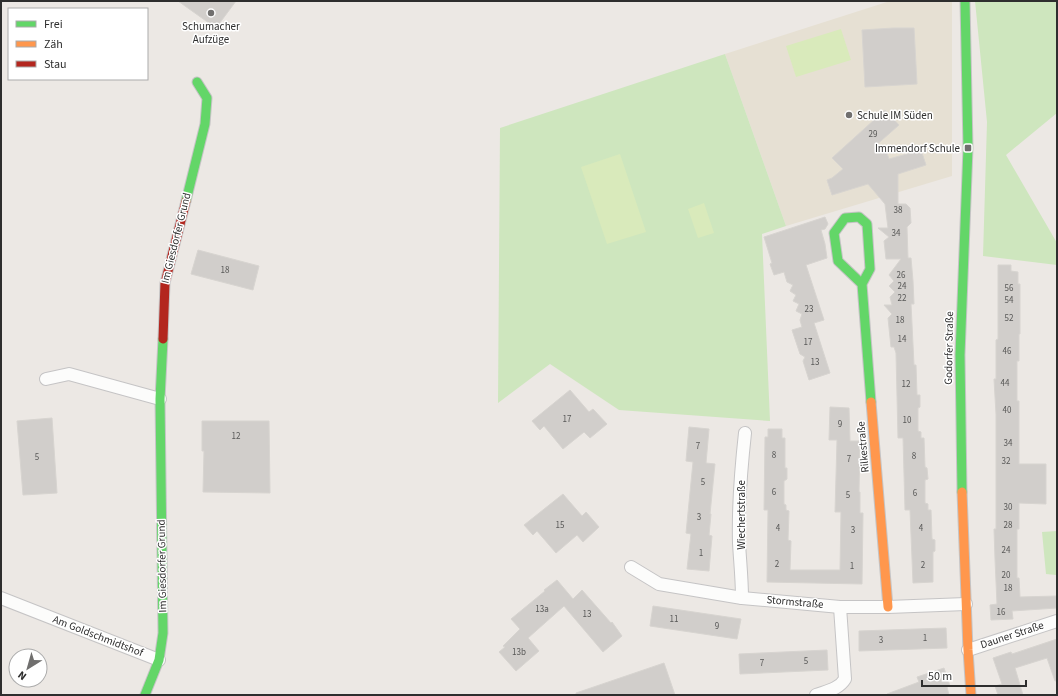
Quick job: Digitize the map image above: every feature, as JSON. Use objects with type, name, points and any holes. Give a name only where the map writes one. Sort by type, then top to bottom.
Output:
[{"type":"street","name":"Godorfer Straße","points":[[965,1],[968,148],[960,355],[962,484],[971,695]]},
{"type":"street","name":"Im Giesdorfer Grund","points":[[160,660],[163,633],[160,399],[164,283],[205,124],[207,98],[197,82]]},
{"type":"street","name":"Rilkestraße","points":[[862,284],[838,261],[834,233],[845,218],[859,217],[867,224],[870,269],[862,284],[888,607]]},
{"type":"street","points":[[46,379],[69,374],[160,399]]},
{"type":"street","name":"Wiechertstraße","points":[[742,598],[739,544],[739,494],[745,433]]},
{"type":"street","name":"Stormstraße","points":[[630,567],[659,584],[742,598],[840,607],[966,604]]},
{"type":"street","name":"Am Goldschmidtshof","points":[[1,598],[160,660]]},
{"type":"street","points":[[816,695],[835,689],[842,684],[845,679],[840,607]]},
{"type":"street","name":"Dauner Straße","points":[[968,650],[1057,621]]},
{"type":"street","points":[[145,695],[160,660]]},
{"type":"shaded area","name":"Schule IM Süden","points":[[890,1],[952,1],[952,176],[786,226],[725,54]]},
{"type":"green space","points":[[975,1],[1057,1],[1057,113],[1006,155],[1057,243],[1057,265],[983,256],[987,122]]},
{"type":"green space","points":[[841,29],[851,60],[796,77],[786,46]]},
{"type":"green space","points":[[725,54],[786,226],[762,234],[770,421],[619,410],[550,364],[498,403],[500,128]]},
{"type":"green space","points":[[620,154],[646,232],[607,244],[581,167]]},
{"type":"green space","points":[[704,203],[714,233],[698,238],[688,209]]},
{"type":"green space","points":[[1057,531],[1057,581],[1056,575],[1046,574],[1042,532]]},
{"type":"building","name":"Schumacher Aufzüge","points":[[178,1],[236,1],[216,28]]},
{"type":"building","points":[[914,28],[917,84],[865,87],[862,30]]},
{"type":"building","points":[[885,110],[899,125],[874,147],[887,153],[889,159],[921,150],[926,165],[898,174],[898,204],[906,204],[910,208],[911,223],[907,227],[908,258],[911,258],[913,281],[914,304],[911,304],[914,365],[916,365],[917,395],[920,395],[920,407],[918,408],[918,431],[921,432],[921,438],[924,438],[925,467],[927,468],[928,479],[925,480],[925,503],[928,504],[928,510],[931,510],[932,539],[935,540],[935,551],[933,552],[933,582],[913,583],[910,510],[905,510],[903,438],[898,438],[896,353],[894,347],[891,347],[888,318],[892,314],[884,305],[892,305],[890,297],[895,292],[889,286],[894,281],[889,275],[901,259],[886,259],[884,241],[889,237],[878,228],[888,228],[885,204],[868,184],[832,195],[827,180],[843,169],[832,158]]},
{"type":"building","points":[[825,217],[828,224],[825,229],[821,230],[827,258],[806,265],[824,320],[814,323],[830,373],[809,380],[803,361],[805,357],[800,354],[792,330],[802,327],[800,320],[802,314],[796,311],[799,304],[793,301],[796,295],[790,291],[793,285],[787,282],[784,272],[774,275],[764,237]]},
{"type":"building","points":[[198,250],[259,266],[253,290],[191,274]]},
{"type":"building","points":[[998,265],[1011,265],[1011,271],[1018,272],[1018,284],[1020,284],[1019,361],[1017,361],[1017,401],[1019,401],[1019,464],[1046,464],[1046,504],[1019,503],[1019,529],[1017,529],[1017,578],[1019,578],[1020,597],[1057,596],[1057,608],[1012,611],[1013,619],[991,620],[990,605],[997,604],[994,529],[996,529],[996,414],[994,379],[996,379],[996,340],[998,339]]},
{"type":"building","points":[[570,390],[589,412],[593,409],[607,424],[590,438],[584,432],[563,449],[544,426],[540,430],[532,421]]},
{"type":"building","points":[[830,407],[849,408],[850,441],[860,441],[859,492],[860,513],[863,513],[862,584],[767,582],[768,510],[764,510],[765,437],[768,437],[768,429],[782,429],[782,438],[785,438],[785,468],[787,468],[787,479],[784,481],[784,504],[786,505],[786,510],[789,511],[788,540],[791,541],[790,570],[840,570],[841,512],[835,512],[837,440],[829,440]]},
{"type":"building","points":[[52,418],[57,493],[23,495],[17,421]]},
{"type":"building","points":[[202,421],[269,421],[270,493],[203,492],[204,451],[202,451]]},
{"type":"building","points":[[689,427],[709,429],[706,463],[715,464],[710,514],[709,535],[712,536],[709,571],[687,569],[691,534],[686,533],[693,462],[686,461]]},
{"type":"building","points":[[563,494],[582,516],[586,512],[599,527],[583,542],[577,535],[556,553],[537,531],[533,535],[524,525]]},
{"type":"building","points":[[557,580],[573,599],[582,590],[611,623],[612,622],[622,636],[603,652],[564,606],[528,638],[539,651],[516,671],[499,652],[520,629],[511,619]]},
{"type":"building","points":[[653,606],[741,619],[737,639],[650,626]]},
{"type":"building","points":[[946,628],[947,648],[859,651],[859,631]]},
{"type":"building","points":[[1057,639],[1057,681],[1055,681],[1047,658],[1015,668],[1023,695],[998,695],[995,686],[1002,684],[993,658],[1011,652],[1012,654]]},
{"type":"building","points":[[827,650],[828,670],[740,674],[739,654]]},
{"type":"building","points":[[664,663],[675,695],[576,695],[576,693]]},
{"type":"building","points":[[944,668],[950,686],[947,687],[949,695],[887,695],[919,682],[917,677]]},
{"type":"traffic: fast","points":[[962,492],[960,355],[968,148],[965,1]]},
{"type":"traffic: fast","points":[[186,201],[205,124],[207,98],[197,82]]},
{"type":"traffic: fast","points":[[862,284],[838,261],[834,233],[845,218],[859,217],[867,224],[870,269],[862,284],[871,402]]},
{"type":"traffic: fast","points":[[145,695],[159,660],[163,633],[160,399],[163,339]]},
{"type":"traffic: slow","points":[[871,402],[888,607]]},
{"type":"traffic: slow","points":[[962,492],[971,695]]},
{"type":"traffic: jam","points":[[163,339],[165,283],[186,201]]},
{"type":"place","name":"Schumacher Aufzüge","points":[[211,13]]},
{"type":"place","name":"Schule IM Süden","points":[[849,115]]},
{"type":"place","name":"Immendorf Schule","points":[[968,148]]}]
